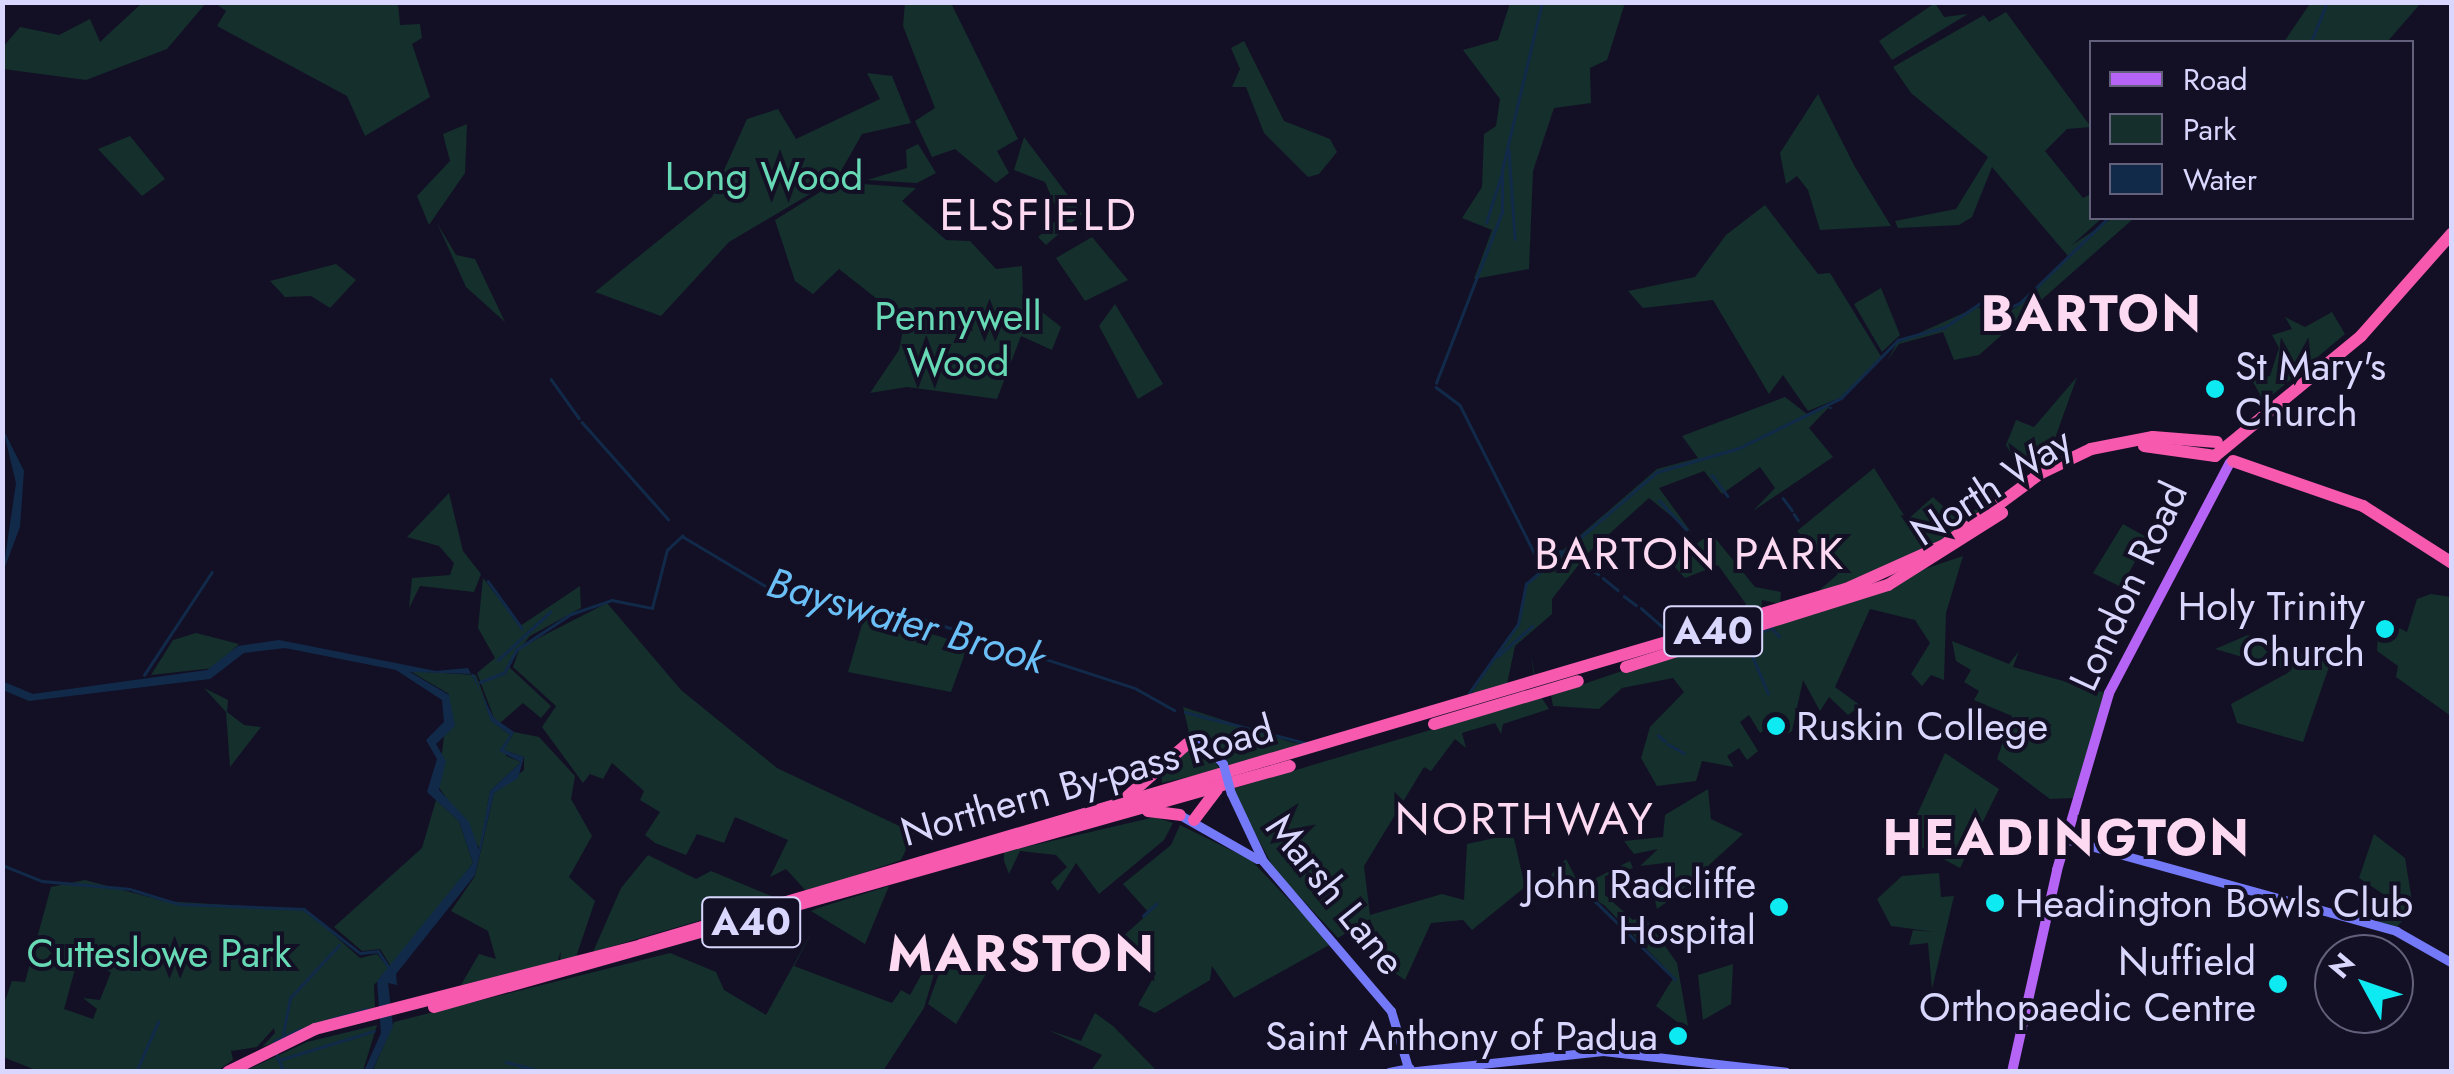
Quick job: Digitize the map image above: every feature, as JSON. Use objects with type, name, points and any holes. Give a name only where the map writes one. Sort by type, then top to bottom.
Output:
[{"type":"highway","points":[[2419,270],[2452,222]]},
{"type":"highway","points":[[2419,270],[2452,233]]},
{"type":"highway","name":"London Road","points":[[2236,444],[2419,270]]},
{"type":"highway","name":"London Road","points":[[2236,444],[2419,270]]},
{"type":"highway","name":"North Way","points":[[1873,580],[1944,545],[2081,452],[2153,437],[2236,444]]},
{"type":"highway","points":[[2236,444],[2252,461],[2374,503],[2452,554]]},
{"type":"highway","points":[[2236,444],[2244,445],[2252,461]]},
{"type":"highway","points":[[2236,444],[2376,513],[2452,562]]},
{"type":"highway","name":"North Way","points":[[1864,593],[1950,553],[2089,458],[2157,446],[2236,444]]},
{"type":"highway","name":"Northern By-pass Road","points":[[395,1012],[1190,784],[1873,580]]},
{"type":"highway","name":"Northern By-pass Road","points":[[232,1072],[316,1032],[602,967],[1864,593]]},
{"type":"highway","points":[[1064,819],[1133,794],[1187,744]]},
{"type":"highway","points":[[1160,768],[1160,785],[1190,784]]},
{"type":"highway","points":[[1103,818],[1182,817],[1208,797],[1243,780]]},
{"type":"main road","name":"London Road","points":[[2012,1072],[2065,839],[2121,663],[2236,444]]},
{"type":"main road","name":"Marsh Lane","points":[[1187,744],[1207,746],[1223,764],[1246,834],[1271,870],[1386,1004],[1404,1045],[1404,1067]]},
{"type":"main road","points":[[1182,817],[1232,840],[1271,870]]},
{"type":"main road","points":[[1232,840],[1246,834]]},
{"type":"main road","points":[[2065,839],[2398,932],[2452,963]]},
{"type":"main road","points":[[1404,1067],[1659,1054],[1786,1072]]},
{"type":"green space","points":[[2311,2],[2421,2],[2389,40],[2285,40]]},
{"type":"green space","points":[[142,3],[206,3],[167,49],[86,80],[3,69],[3,47],[20,27],[59,35],[90,19],[100,42]]},
{"type":"green space","points":[[215,3],[398,3],[400,25],[420,24],[422,38],[412,44],[430,97],[365,136],[347,96],[217,26],[226,11]]},
{"type":"green space","points":[[905,3],[951,3],[1018,139],[997,151],[1009,173],[996,183],[955,149],[932,157],[915,121],[935,108],[903,26]]},
{"type":"green space","points":[[1510,3],[1625,3],[1607,60],[1590,68],[1591,103],[1554,108],[1533,171],[1529,269],[1474,279],[1492,230],[1462,218],[1482,187],[1484,134],[1496,126],[1500,99],[1463,50],[1498,40]]},
{"type":"green space","points":[[1935,3],[1944,17],[1968,14],[1892,60],[1879,41]]},
{"type":"green space","points":[[2006,12],[2089,124],[2067,129],[2045,151],[2083,198],[2089,195],[2089,220],[2100,220],[2072,245],[2110,220],[2132,220],[1979,355],[1954,360],[1943,332],[1899,344],[1887,361],[1897,343],[1977,307],[2000,315],[2017,307],[2068,256],[1992,167],[1972,217],[1959,225],[1898,228],[1895,221],[1956,209],[1988,157],[1911,93],[1893,67],[1984,15],[1989,22]]},
{"type":"green space","points":[[1244,41],[1284,121],[1330,139],[1337,152],[1319,174],[1308,177],[1264,133],[1246,87],[1232,87],[1240,69],[1231,48]]},
{"type":"green space","name":"Long Wood","points":[[867,73],[892,76],[911,123],[862,134],[837,178],[729,242],[661,316],[595,292],[712,197],[747,119],[778,109],[796,139],[880,99]]},
{"type":"green space","points":[[1818,94],[1891,226],[1820,230],[1808,190],[1797,176],[1786,184],[1780,153]]},
{"type":"green space","points":[[467,124],[465,173],[429,225],[417,196],[450,161],[443,134]]},
{"type":"green space","points":[[130,136],[165,179],[142,196],[98,149]]},
{"type":"green space","points":[[1024,137],[1082,214],[1046,245],[1038,237],[1060,217],[1045,182],[1014,170]]},
{"type":"green space","points":[[918,144],[936,173],[917,183],[867,180],[907,168],[906,150]]},
{"type":"green space","name":"Pennywell Wood","points":[[836,182],[916,188],[902,201],[946,240],[970,241],[996,269],[1022,266],[1023,297],[1061,327],[1052,350],[1021,336],[997,399],[907,387],[870,393],[899,350],[905,321],[839,269],[813,294],[795,281],[775,220]]},
{"type":"green space","points":[[1765,205],[1818,274],[1830,273],[1882,358],[1842,397],[1808,411],[1783,375],[1769,394],[1713,300],[1643,308],[1628,291],[1695,277],[1726,235]]},
{"type":"green space","points":[[437,223],[456,255],[475,259],[505,322],[466,287]]},
{"type":"green space","points":[[1092,237],[1128,280],[1085,301],[1056,258]]},
{"type":"green space","points":[[336,264],[356,280],[330,308],[311,296],[285,297],[270,281]]},
{"type":"green space","points":[[1881,288],[1900,335],[1882,352],[1854,304]]},
{"type":"green space","points":[[1115,304],[1163,384],[1138,399],[1099,326]]},
{"type":"green space","points":[[2332,312],[2345,334],[2264,402],[2253,382],[2242,382],[2270,376],[2279,348],[2272,335],[2292,329],[2285,317],[2305,327]]},
{"type":"green space","points":[[2077,377],[2049,455],[2022,472],[2006,445],[2016,420],[2034,427]]},
{"type":"green space","points":[[1785,397],[1807,414],[1830,406],[1809,428],[1833,457],[1753,511],[1775,488],[1760,467],[1722,494],[1704,471],[1659,488],[1691,532],[1649,498],[1587,554],[1552,599],[1552,614],[1515,646],[1507,684],[1534,677],[1531,654],[1535,677],[1467,700],[1519,624],[1527,585],[1542,568],[1657,469],[1698,458],[1682,436]]},
{"type":"green space","points":[[1874,468],[1907,520],[1933,497],[1961,523],[1955,517],[1997,502],[1930,550],[1814,595],[1838,574],[1797,531]]},
{"type":"green space","points":[[449,493],[463,551],[481,574],[474,592],[420,586],[409,608],[412,578],[450,575],[454,563],[439,546],[407,537]]},
{"type":"green space","points":[[2123,524],[2148,538],[2121,587],[2093,573]]},
{"type":"green space","points":[[1711,533],[1755,587],[1781,592],[1780,604],[1762,600],[1761,611],[1737,618],[1746,604],[1718,565],[1685,578],[1671,563]]},
{"type":"green space","points":[[1963,556],[1946,613],[1944,680],[1931,675],[1922,686],[1911,674],[1930,643],[1915,620],[1870,609],[1835,687],[1861,706],[1848,715],[1829,697],[1820,711],[1803,680],[1792,731],[1779,740],[1770,727],[1760,733],[1749,715],[1740,722],[1758,751],[1747,760],[1739,748],[1727,756],[1734,767],[1702,761],[1696,781],[1657,786],[1641,758],[1650,727],[1684,692],[1673,678],[1622,688],[1599,709],[1553,706],[1551,695]]},
{"type":"green space","points":[[483,578],[520,626],[580,586],[581,608],[530,636],[521,647],[607,603],[681,690],[777,768],[914,833],[901,860],[807,892],[786,869],[770,877],[788,840],[735,817],[724,843],[697,834],[686,855],[655,843],[645,835],[660,812],[640,800],[644,791],[612,763],[603,779],[590,774],[583,783],[542,727],[556,706],[513,667],[519,650],[509,667],[551,706],[541,718],[523,703],[500,723],[494,718],[477,673],[495,658],[478,628]]},
{"type":"green space","points":[[2431,594],[2451,597],[2451,716],[2396,677],[2398,666],[2377,651],[2379,618],[2407,632],[2417,599]]},
{"type":"green space","points":[[865,614],[968,645],[951,692],[848,672]]},
{"type":"green space","points":[[196,633],[239,644],[214,668],[151,675],[173,640]]},
{"type":"green space","points":[[2248,635],[2330,664],[2303,742],[2237,723],[2231,704],[2291,671],[2215,649]]},
{"type":"green space","points":[[1952,641],[2009,664],[2019,651],[2013,667],[2106,693],[2075,798],[2050,799],[1997,759],[2012,716],[1974,700],[1979,691],[1964,682],[1971,670],[1956,661]]},
{"type":"green space","points":[[410,671],[476,675],[494,723],[510,735],[506,756],[521,762],[490,791],[480,849],[438,786],[449,694]]},
{"type":"green space","points":[[204,688],[228,700],[227,712],[244,725],[261,727],[230,767],[226,712]]},
{"type":"green space","points":[[1541,697],[1549,709],[1503,724],[1501,734],[1495,723],[1462,733],[1466,748],[1455,739],[1431,771],[1424,767],[1364,866],[1370,915],[1442,894],[1464,900],[1467,844],[1513,834],[1525,887],[1472,930],[1463,920],[1431,923],[1405,980],[1369,955],[1381,948],[1370,919],[1338,938],[1274,869],[1232,789]]},
{"type":"green space","points":[[1183,707],[1294,743],[1309,744],[1227,768],[1217,749],[1190,737]]},
{"type":"green space","points":[[514,732],[539,737],[575,776],[571,799],[592,836],[569,877],[595,901],[576,957],[560,962],[561,951],[557,963],[461,985],[479,954],[496,959],[488,931],[451,911],[475,876],[494,793],[524,770],[524,757],[504,750]]},
{"type":"green space","points":[[1191,746],[1207,748],[1220,770],[1162,783],[1161,769]]},
{"type":"green space","points":[[1945,753],[1999,789],[1960,868],[1906,839]]},
{"type":"green space","points":[[1708,789],[1711,819],[1743,834],[1674,897],[1666,883],[1671,899],[1657,909],[1652,886],[1664,882],[1665,863],[1640,866],[1658,849],[1634,854],[1624,841],[1663,837],[1665,815]]},
{"type":"green space","points":[[436,800],[459,821],[473,863],[392,968],[380,949],[362,951],[334,927],[422,848]]},
{"type":"green space","points":[[1155,817],[1173,823],[1164,840],[1099,894],[1076,863],[1058,891],[1051,882],[1067,867],[1056,855],[1020,851],[1009,874],[1004,861],[1004,852]]},
{"type":"green space","points":[[1180,825],[1251,860],[1331,944],[1234,998],[1212,966],[1210,980],[1155,1013],[1138,1005],[1156,973],[1120,939],[1149,913],[1123,884],[1171,845]]},
{"type":"green space","points":[[2374,834],[2405,858],[2413,907],[2397,927],[2379,922],[2383,894],[2359,878]]},
{"type":"green space","points":[[648,855],[696,879],[711,871],[776,898],[593,952],[621,888]]},
{"type":"green space","points":[[1566,859],[1580,886],[1630,861],[1633,868],[1605,876],[1605,895],[1633,920],[1644,916],[1677,963],[1689,1031],[1656,1006],[1674,977],[1604,905],[1551,875]]},
{"type":"green space","points":[[1939,873],[1941,897],[1954,896],[1932,989],[1928,943],[1909,945],[1913,930],[1935,932],[1891,926],[1877,899],[1902,876]]},
{"type":"green space","name":"Cutteslowe Park","points":[[85,880],[164,901],[306,910],[360,958],[377,954],[389,969],[374,985],[375,1007],[262,1047],[275,1033],[274,1028],[257,1047],[231,1051],[233,1060],[217,1071],[38,1071],[3,1057],[2,1009],[12,981],[25,982],[51,887]],"holes":[[[77,962],[111,972],[100,1000],[83,998],[97,1009],[93,1019],[64,1009]]]},
{"type":"green space","points":[[889,886],[865,944],[811,911],[818,908]]},
{"type":"green space","points":[[815,926],[794,966],[892,1003],[901,990],[910,995],[929,961],[937,964],[924,1008],[883,1071],[372,1072],[394,1022],[670,953],[716,972],[724,990],[766,1015]]},
{"type":"green space","points":[[1733,964],[1731,1004],[1703,1020],[1698,975]]},
{"type":"green space","points":[[941,968],[986,974],[956,1024],[928,1004]]},
{"type":"green space","points":[[1095,1013],[1157,1071],[1091,1071],[1102,1055],[1048,1030],[1081,1041]]},
{"type":"green space","points":[[377,1025],[363,1071],[245,1071],[307,1042]]},
{"type":"water","points":[[3,429],[24,471],[20,527],[3,572],[16,483]]},
{"type":"water","points":[[279,640],[436,671],[468,668],[471,674],[410,672],[449,695],[455,726],[436,744],[446,761],[439,790],[469,822],[479,850],[490,791],[521,762],[499,751],[510,735],[491,721],[481,692],[494,718],[514,732],[504,750],[524,757],[518,778],[494,793],[475,875],[396,974],[397,985],[388,983],[393,1026],[372,1071],[364,1071],[381,1033],[377,981],[473,863],[459,821],[427,792],[437,759],[426,740],[444,722],[442,700],[396,670],[285,648],[244,653],[210,679],[29,701],[3,690],[2,681],[33,694],[207,670],[238,646]]},
{"type":"waterway","points":[[1436,383],[1502,212],[1502,170],[1542,2]]},
{"type":"waterway","name":"Bayswater Brook","points":[[2312,40],[2327,2]]},
{"type":"waterway","points":[[1509,150],[1515,239]]},
{"type":"waterway","points":[[1486,223],[1501,176]]},
{"type":"waterway","name":"Bayswater Brook","points":[[1469,693],[1518,624],[1526,584],[1657,472],[1739,448],[1841,398],[1898,340],[1945,327],[1985,300],[2002,311],[2020,303],[2106,220]]},
{"type":"waterway","points":[[551,379],[579,418]]},
{"type":"waterway","points":[[1436,387],[1460,405],[1540,564]]},
{"type":"waterway","points":[[582,422],[668,519]]},
{"type":"waterway","points":[[1712,475],[1728,496]]},
{"type":"waterway","points":[[1783,498],[1792,510]]},
{"type":"waterway","points":[[1659,500],[1686,529]]},
{"type":"waterway","points":[[1794,514],[1798,520]]},
{"type":"waterway","name":"Bayswater Brook","points":[[480,682],[504,673],[516,650],[571,614],[612,600],[652,608],[667,550],[682,536],[774,591],[832,608],[898,611],[1135,688],[1174,710]]},
{"type":"waterway","name":"Bayswater Brook","points":[[1560,551],[1572,556]]},
{"type":"waterway","points":[[1583,563],[1598,574]]},
{"type":"waterway","points":[[144,675],[212,572]]},
{"type":"waterway","points":[[1603,578],[1618,590]]},
{"type":"waterway","points":[[488,581],[522,628]]},
{"type":"waterway","points":[[1624,596],[1636,605]]},
{"type":"waterway","points":[[1641,608],[1663,627]]},
{"type":"waterway","points":[[498,660],[550,612]]},
{"type":"waterway","points":[[1498,656],[1532,626]]},
{"type":"waterway","points":[[1768,694],[1744,637],[1772,628],[1779,636]]},
{"type":"waterway","name":"Bayswater Brook","points":[[1185,712],[1306,743]]},
{"type":"waterway","points":[[1658,735],[1665,741]]},
{"type":"waterway","points":[[1668,744],[1684,753]]},
{"type":"waterway","points":[[2,865],[42,881],[131,889]]},
{"type":"waterway","points":[[133,890],[179,904],[304,909],[360,953],[378,951],[391,970]]},
{"type":"waterway","points":[[1595,901],[1675,979]]},
{"type":"waterway","points":[[1143,916],[1156,904]]},
{"type":"waterway","points":[[283,1034],[290,998],[339,945]]},
{"type":"waterway","points":[[331,1019],[367,1009]]},
{"type":"waterway","points":[[136,1072],[158,1022]]},
{"type":"waterway","points":[[274,1041],[300,1029]]},
{"type":"waterway","points":[[279,1060],[374,1031]]},
{"type":"waterway","points":[[277,1055],[284,1072]]},
{"type":"waterway","points":[[506,1062],[515,1064]]},
{"type":"waterway","points":[[518,1065],[544,1072]]},
{"type":"waterway","points":[[645,1072],[684,1072]]},
{"type":"place","name":"St Mary's Church","points":[[2215,389]]},
{"type":"place","name":"Holy Trinity Church","points":[[2385,629]]},
{"type":"place","name":"Ruskin College","points":[[1776,726]]},
{"type":"place","name":"Headington Bowls Club","points":[[1995,903]]},
{"type":"place","name":"John Radcliffe Hospital","points":[[1779,907]]},
{"type":"place","name":"Nuffield Orthopaedic Centre","points":[[2278,984]]},
{"type":"place","name":"Saint Anthony of Padua","points":[[1678,1036]]},
{"type":"district","name":"ELSFIELD","points":[[1039,215]]},
{"type":"district","name":"BARTON","points":[[2092,314]]},
{"type":"district","name":"BARTON PARK","points":[[1690,554]]},
{"type":"district","name":"NORTHWAY","points":[[1525,819]]},
{"type":"district","name":"HEADINGTON","points":[[2067,838]]},
{"type":"district","name":"MARSTON","points":[[1022,954]]}]
